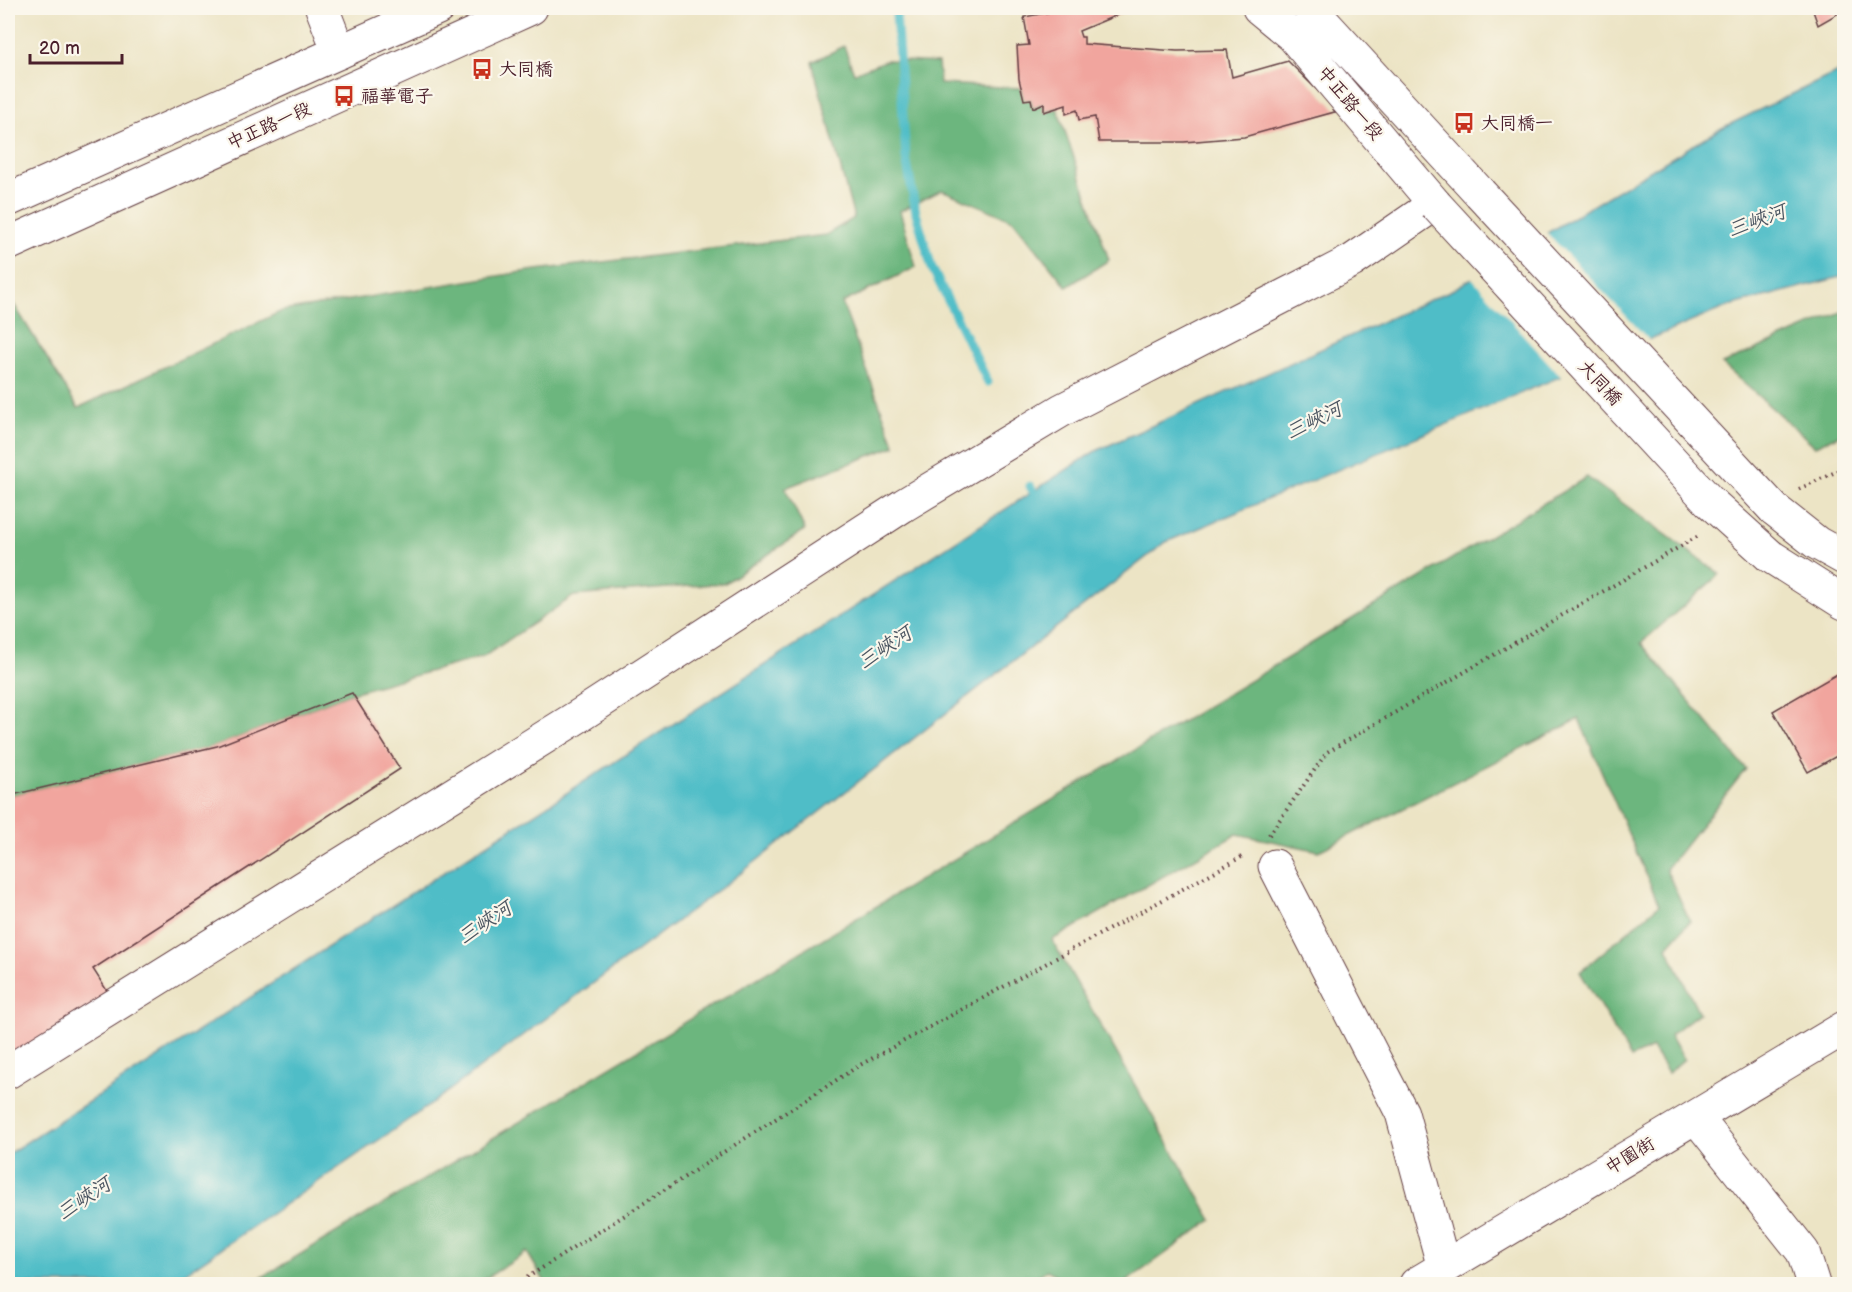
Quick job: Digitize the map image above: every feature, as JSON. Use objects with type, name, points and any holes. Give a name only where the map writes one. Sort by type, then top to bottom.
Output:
[{"type":"main road","points":[[322,8],[339,52]]},
{"type":"main road","points":[[8,200],[438,8]]},
{"type":"main road","name":"中正路一段","points":[[8,244],[531,8]]},
{"type":"main road","name":"中正路一段","points":[[1259,8],[1293,36],[1435,204]]},
{"type":"main road","name":"中正路一段","points":[[1310,8],[1480,193],[1784,500]]},
{"type":"main road","points":[[8,1072],[582,714],[914,500],[1062,410],[1352,261],[1435,204]]},
{"type":"main road","name":"大同橋","points":[[1435,204],[1709,501],[1770,556],[1845,603]]},
{"type":"main road","points":[[1784,500],[1817,543],[1845,558]]},
{"type":"main road","points":[[1264,851],[1402,1113],[1444,1268]]},
{"type":"main road","name":"中園街","points":[[1416,1284],[1845,1028]]},
{"type":"main road","points":[[1696,1117],[1803,1252],[1813,1284]]},
{"type":"path","points":[[1784,500],[1845,468]]},
{"type":"path","points":[[517,1284],[860,1065],[1264,851],[1327,752],[1702,534]]},
{"type":"green space","points":[[844,46],[854,73],[887,60],[938,63],[940,84],[1021,88],[1024,99],[1031,99],[1033,108],[1044,103],[1045,112],[1057,108],[1109,260],[1067,287],[1013,220],[942,190],[900,211],[916,267],[842,303],[895,446],[785,488],[805,530],[725,583],[574,596],[483,657],[351,693],[217,746],[8,796],[8,295],[78,408],[282,311],[528,271],[826,235],[854,218],[812,62]]},
{"type":"green space","points":[[1844,311],[1844,433],[1815,446],[1722,364]]},
{"type":"green space","points":[[1587,477],[1720,574],[1641,643],[1746,769],[1666,869],[1690,921],[1667,947],[1699,1013],[1670,1035],[1684,1059],[1668,1073],[1652,1048],[1631,1058],[1580,972],[1659,905],[1579,719],[1319,851],[1237,834],[1052,940],[1212,1220],[1123,1284],[1073,1284],[1047,1270],[1025,1284],[546,1284],[527,1252],[477,1284],[251,1284]]},
{"type":"water","name":"三峽河","points":[[1844,69],[1844,276],[1729,306],[1166,542],[732,880],[427,1107],[169,1284],[8,1284],[8,1154],[1094,452],[1454,289],[1718,130]]},
{"type":"pier","points":[[1545,231],[1651,342],[1563,379],[1470,276]]},
{"type":"building","points":[[1072,8],[1134,8],[1079,31],[1081,37],[1084,37],[1084,44],[1177,51],[1227,50],[1232,77],[1288,61],[1338,111],[1244,137],[1184,142],[1099,142],[1095,117],[1079,120],[1077,110],[1066,114],[1066,105],[1044,112],[1044,103],[1033,108],[1031,99],[1024,100],[1019,79],[1017,46],[1029,45],[1024,17]]},
{"type":"building","points":[[1812,8],[1844,8],[1844,10],[1818,25]]},
{"type":"building","points":[[1844,670],[1844,752],[1808,772],[1773,711]]},
{"type":"building","points":[[352,693],[400,769],[93,969],[111,997],[8,1062],[8,796],[217,746]]},
{"type":"waterway","points":[[897,8],[906,158],[916,213],[932,268],[988,382]]},
{"type":"waterway","points":[[1030,486],[1039,502]]},
{"type":"place","name":"大同橋","points":[[482,69]]},
{"type":"place","name":"福華電子","points":[[344,96]]},
{"type":"place","name":"大同橋一","points":[[1464,123]]}]
